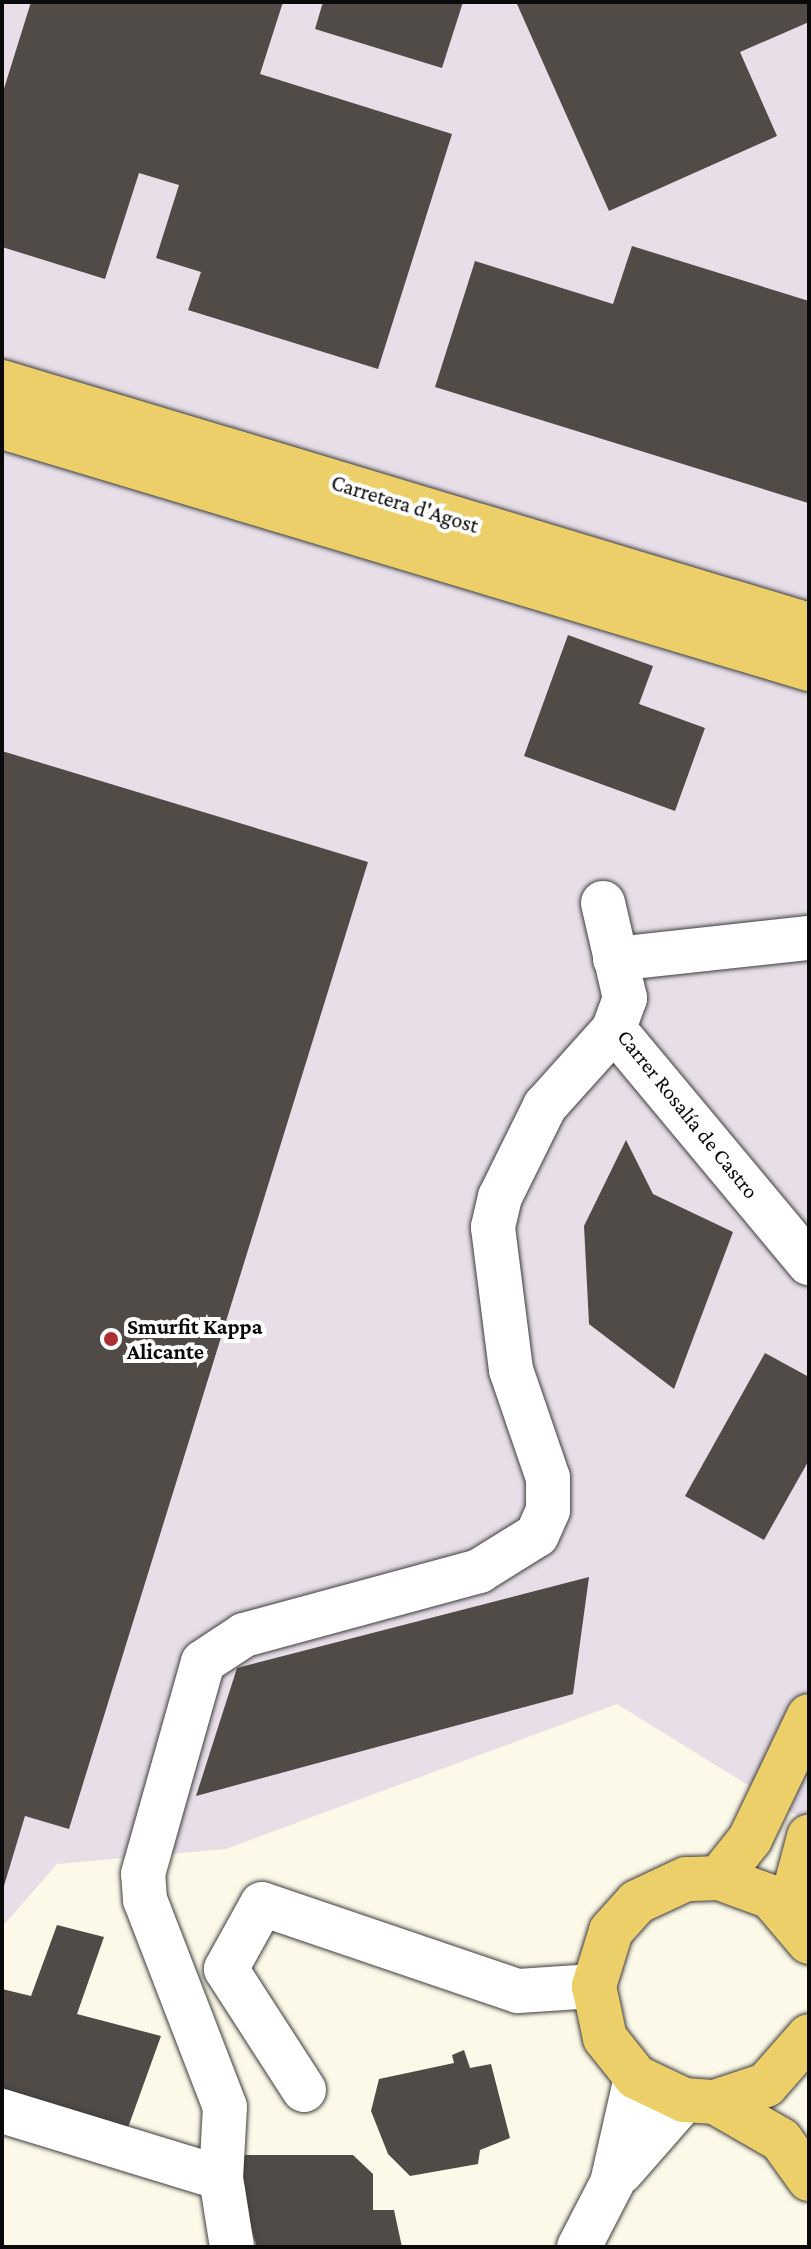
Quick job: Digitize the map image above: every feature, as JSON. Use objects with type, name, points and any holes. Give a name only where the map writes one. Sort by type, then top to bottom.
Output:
[{"type":"main road","name":"Carretera d'Agost","points":[[2,382],[809,625]]},
{"type":"main road","name":"Carretera d'Agost","points":[[2,427],[809,669]]},
{"type":"main road","points":[[719,1878],[750,1839],[809,1716]]},
{"type":"main road","points":[[799,1927],[809,1837]]},
{"type":"main road","points":[[799,1927],[762,1893],[719,1878],[686,1879],[637,1902],[611,1931],[594,1986],[605,2038],[636,2077],[700,2101],[781,2140],[809,2179]]},
{"type":"main road","points":[[700,2101],[766,2085],[809,2036]]},
{"type":"street","name":"Carrer Rosalía de Castro","points":[[603,903],[625,998],[614,1029],[808,1261]]},
{"type":"street","points":[[615,959],[809,938]]},
{"type":"street","points":[[232,2247],[221,2178],[225,2107],[145,1900],[143,1874],[203,1662],[244,1635],[479,1571],[537,1535],[548,1510],[548,1478],[511,1370],[493,1227],[500,1197],[545,1106],[614,1029]]},
{"type":"street","points":[[304,2090],[226,1969],[262,1904],[518,1991],[594,1986]]},
{"type":"street","points":[[579,2247],[612,2183],[636,2077]]},
{"type":"street","points":[[612,2183],[700,2101]]},
{"type":"street","points":[[2,2111],[221,2178]]},
{"type":"shaded area","points":[[2,2],[809,2],[809,1823],[617,1704],[226,1849],[57,1864],[2,1927]]},
{"type":"building","points":[[31,2],[283,2],[260,74],[452,134],[378,369],[188,310],[201,272],[156,258],[179,185],[139,173],[105,279],[2,247],[2,95]]},
{"type":"building","points":[[323,2],[463,2],[442,68],[315,29]]},
{"type":"building","points":[[809,2],[809,22],[740,52],[777,136],[609,211],[517,4]]},
{"type":"building","points":[[632,246],[809,301],[808,503],[435,387],[475,261],[613,304]]},
{"type":"building","points":[[568,635],[653,666],[639,704],[705,728],[675,811],[524,756]]},
{"type":"building","name":"Smurfit Kappa Alicante","points":[[2,751],[368,862],[69,1829],[25,1816],[3,1889]]},
{"type":"building","points":[[626,1140],[653,1194],[733,1232],[674,1389],[589,1324],[584,1226]]},
{"type":"building","points":[[765,1353],[809,1377],[809,1460],[764,1540],[685,1496]]},
{"type":"building","points":[[589,1577],[573,1694],[196,1796],[237,1668]]},
{"type":"building","points":[[57,1925],[104,1937],[77,2014],[161,2036],[121,2147],[2,2111],[2,1989],[31,1996]]},
{"type":"building","points":[[464,2050],[470,2068],[491,2064],[510,2138],[480,2150],[478,2164],[410,2176],[388,2154],[371,2111],[379,2079],[454,2063],[452,2055]]},
{"type":"building","points":[[237,2155],[353,2155],[373,2174],[373,2210],[394,2210],[402,2247],[257,2247],[234,2175]]},
{"type":"place","name":"Smurfit Kappa Alicante","points":[[111,1339]]}]
